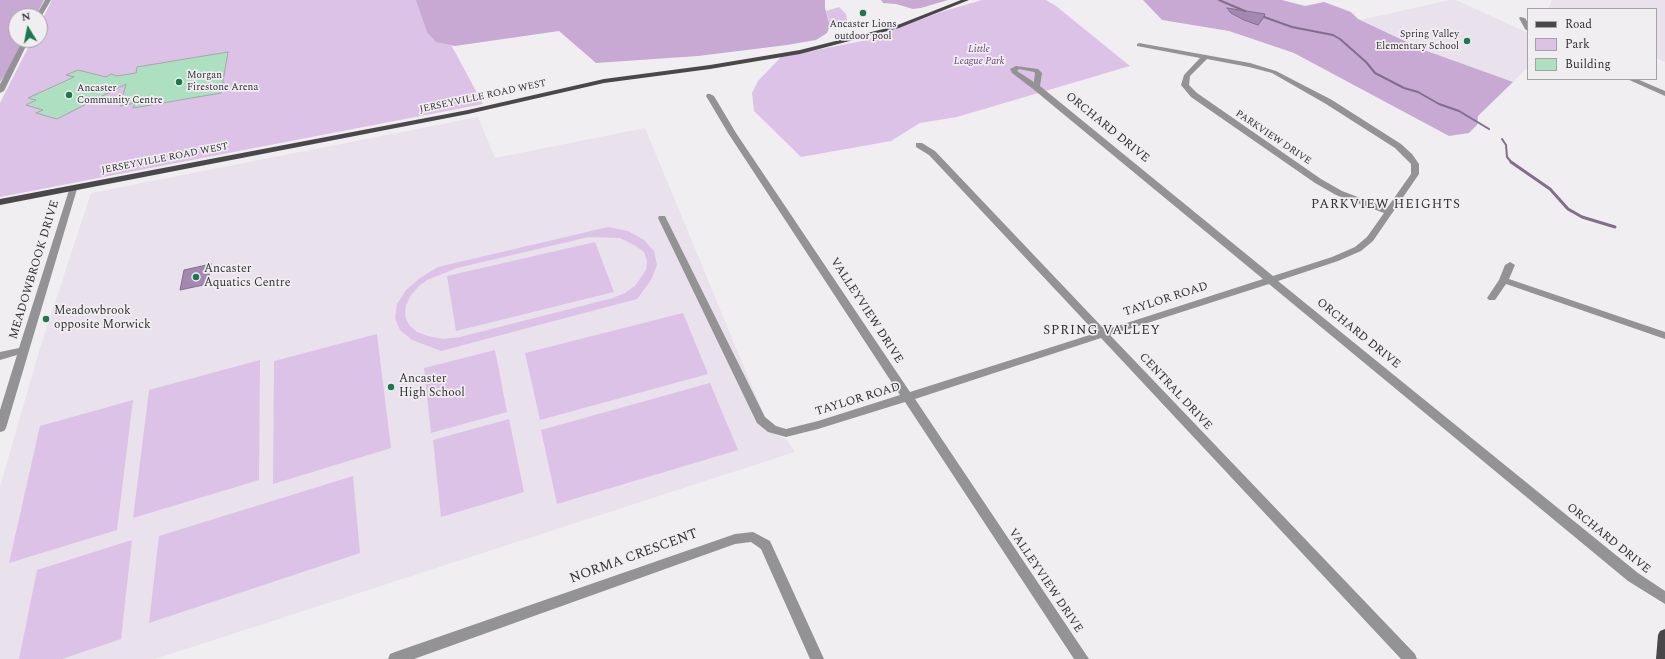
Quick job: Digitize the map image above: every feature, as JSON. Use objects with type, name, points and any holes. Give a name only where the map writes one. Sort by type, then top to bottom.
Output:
[{"type":"main road","name":"JERSEYVILLE ROAD WEST","points":[[0,202],[468,112],[604,82],[717,66],[800,52],[897,27],[966,0]]},
{"type":"main road","points":[[1663,659],[1665,634]]},
{"type":"street","points":[[1522,18],[1527,27]]},
{"type":"street","name":"TAYLOR ROAD","points":[[662,218],[761,420],[772,429],[786,433],[818,425],[907,397],[1101,333],[1335,259],[1358,248],[1370,239],[1415,174],[1415,164],[1398,146],[1322,98],[1274,72],[1250,65],[1140,45]]},
{"type":"street","points":[[0,90],[22,48]]},
{"type":"street","name":"PARKVIEW DRIVE","points":[[1205,57],[1187,76],[1185,85],[1194,95],[1318,181],[1339,193],[1390,212]]},
{"type":"street","points":[[1633,80],[1665,94]]},
{"type":"street","name":"ORCHARD DRIVE","points":[[1036,87],[1634,578],[1665,598]]},
{"type":"street","name":"VALLEYVIEW DRIVE","points":[[710,96],[732,133],[1082,659]]},
{"type":"street","name":"CENTRAL DRIVE","points":[[919,145],[932,153],[1410,659]]},
{"type":"street","name":"MEADOWBROOK DRIVE","points":[[0,428],[73,189]]},
{"type":"street","points":[[1492,298],[1504,280],[1510,265]]},
{"type":"street","points":[[1504,280],[1665,336]]},
{"type":"street","points":[[0,356],[24,350]]},
{"type":"street","name":"NORMA CRESCENT","points":[[395,659],[734,539],[753,537],[766,545],[817,659]]},
{"type":"shaded area","points":[[0,0],[44,0],[40,8],[8,8],[8,48],[20,48],[9,69],[0,82]]},
{"type":"shaded area","points":[[416,0],[825,0],[825,8],[830,26],[827,33],[816,40],[787,45],[698,56],[596,63],[559,31],[455,46],[436,42],[427,32]]},
{"type":"shaded area","points":[[881,0],[948,0],[913,9],[896,4],[883,3]]},
{"type":"shaded area","points":[[1143,0],[1282,0],[1305,6],[1324,2],[1351,12],[1358,19],[1424,50],[1513,82],[1478,116],[1477,125],[1469,133],[1449,136],[1294,53],[1229,31],[1162,20]]},
{"type":"shaded area","name":"Spring Valley Elementary School","points":[[1449,0],[1456,0],[1527,33],[1527,68],[1513,82],[1439,56],[1361,20]]},
{"type":"shaded area","points":[[1552,0],[1665,0],[1665,62],[1657,58],[1657,8],[1548,8]]},
{"type":"shaded area","points":[[1227,8],[1265,14],[1258,25],[1231,13]]},
{"type":"shaded area","name":"Ancaster High School","points":[[478,117],[495,158],[645,128],[771,432],[787,440],[795,452],[155,659],[0,659],[0,487],[40,348],[91,193]]},
{"type":"shaded area","name":"Ancaster Aquatics Centre","points":[[211,264],[208,284],[180,290],[184,270]]},
{"type":"green space","points":[[52,0],[427,0],[483,104],[0,197],[0,103],[28,48],[48,48],[48,8]]},
{"type":"green space","name":"Little League Park","points":[[982,0],[1046,0],[1056,6],[1130,66],[957,117],[920,123],[891,141],[801,157],[754,111],[752,93],[758,81],[781,57],[867,40],[941,12]]},
{"type":"green space","points":[[839,7],[846,14],[848,25],[838,28],[831,27],[826,11]]},
{"type":"green space","points":[[608,227],[628,231],[644,240],[654,251],[657,265],[651,280],[637,299],[441,351],[412,340],[400,330],[395,318],[397,304],[406,290],[420,278],[438,267]],"holes":[[[589,237],[620,238],[644,252],[647,261],[646,270],[635,286],[625,293],[613,298],[460,337],[443,339],[417,332],[409,325],[405,316],[406,305],[411,295],[419,286],[427,280],[457,268]]]},
{"type":"green space","points":[[595,242],[614,292],[456,331],[447,276]]},
{"type":"green space","points":[[683,313],[708,374],[540,420],[525,353]]},
{"type":"green space","points":[[377,334],[391,448],[273,484],[274,361]]},
{"type":"green space","points":[[495,350],[507,412],[431,433],[424,368]]},
{"type":"green space","points":[[260,360],[259,480],[133,518],[149,390]]},
{"type":"green space","points":[[710,383],[738,450],[557,504],[541,430]]},
{"type":"green space","points":[[133,400],[117,530],[9,563],[40,426]]},
{"type":"green space","points":[[509,419],[524,492],[441,517],[433,440]]},
{"type":"green space","points":[[353,476],[360,553],[149,623],[159,536]]},
{"type":"green space","points":[[132,540],[121,639],[62,659],[19,659],[37,570]]},
{"type":"building","points":[[228,52],[221,93],[133,108],[135,103],[120,106],[126,84],[57,119],[36,113],[43,110],[26,105],[36,100],[28,98],[74,77],[66,75],[78,70],[106,77],[111,74],[117,76],[136,73],[137,67]]},
{"type":"waterway","points":[[1219,0],[1245,11]]},
{"type":"waterway","points":[[1264,17],[1292,27],[1333,35],[1340,39],[1366,62],[1375,73],[1404,88],[1418,92],[1439,104],[1459,111],[1489,129]]},
{"type":"waterway","points":[[1502,139],[1506,145],[1507,157],[1511,162]]},
{"type":"waterway","points":[[1511,162],[1550,189],[1568,209],[1582,217],[1615,227]]},
{"type":"place","name":"Ancaster Lions outdoor pool","points":[[863,13]]},
{"type":"place","name":"Spring Valley Elementary School","points":[[1467,41]]},
{"type":"place","name":"Morgan Firestone Arena","points":[[179,82]]},
{"type":"place","name":"Ancaster Community Centre","points":[[69,95]]},
{"type":"place","name":"Ancaster Aquatics Centre","points":[[196,277]]},
{"type":"place","name":"Meadowbrook opposite Morwick","points":[[46,319]]},
{"type":"place","name":"Ancaster High School","points":[[391,387]]},
{"type":"district","name":"PARKVIEW HEIGHTS","points":[[1386,205]]},
{"type":"district","name":"SPRING VALLEY","points":[[1102,331]]}]
